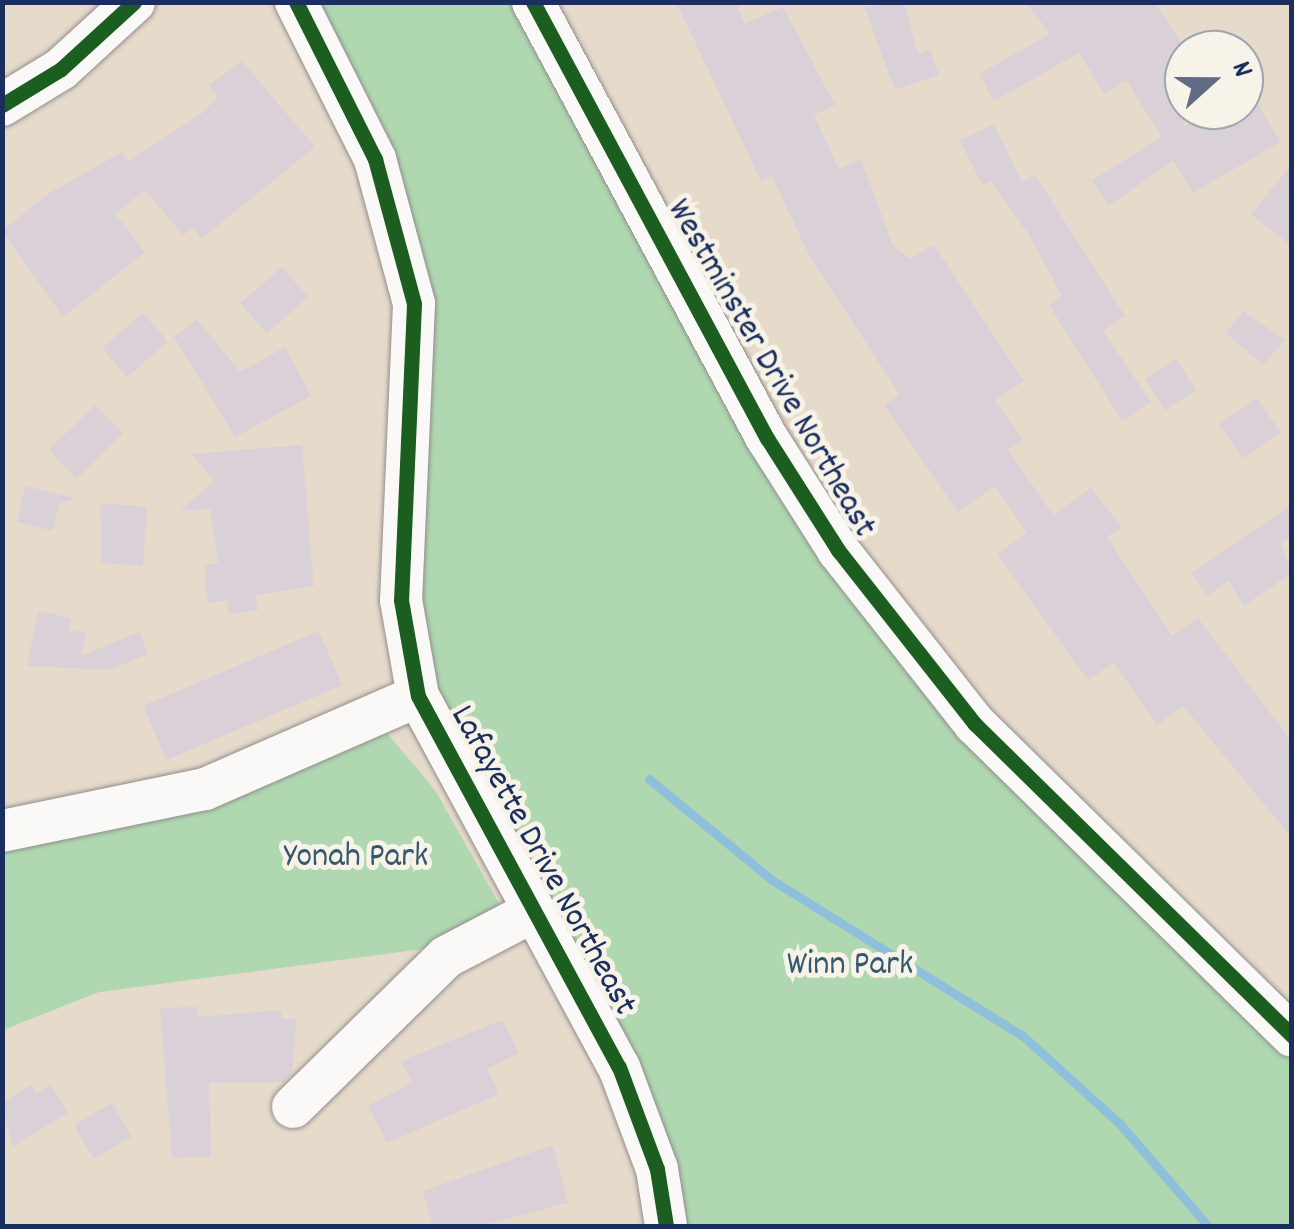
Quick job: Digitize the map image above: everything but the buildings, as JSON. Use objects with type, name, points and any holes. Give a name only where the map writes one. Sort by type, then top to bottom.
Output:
[{"type":"street","points":[[2,105],[61,69],[134,2]]},
{"type":"street","name":"Lafayette Drive Northeast","points":[[296,2],[375,159],[414,304],[401,600],[418,696],[620,1067],[657,1169],[666,1226]]},
{"type":"street","name":"Westminster Drive Northeast","points":[[534,2],[767,438],[838,550],[998,748],[1292,1036]]},
{"type":"street","points":[[2,831],[205,789],[418,696]]},
{"type":"street","points":[[293,1107],[446,957],[534,911]]},
{"type":"green space","name":"Winn Park","points":[[279,3],[536,3],[807,515],[1025,773],[1291,1058],[1291,1226],[677,1226],[417,688],[399,249]]},
{"type":"green space","name":"Yonah Park","points":[[386,732],[435,790],[501,907],[430,948],[99,992],[3,1030],[3,852],[207,807]]},
{"type":"waterway","points":[[649,779],[772,880],[1023,1036],[1120,1124],[1208,1226]]},
{"type":"cycle path","points":[[2,105],[61,69],[134,2]]},
{"type":"cycle path","points":[[296,2],[375,159],[414,304],[401,600],[418,696],[619,1067],[657,1169],[666,1226]]},
{"type":"cycle path","points":[[533,2],[767,438],[838,550],[975,724],[1292,1036]]}]
